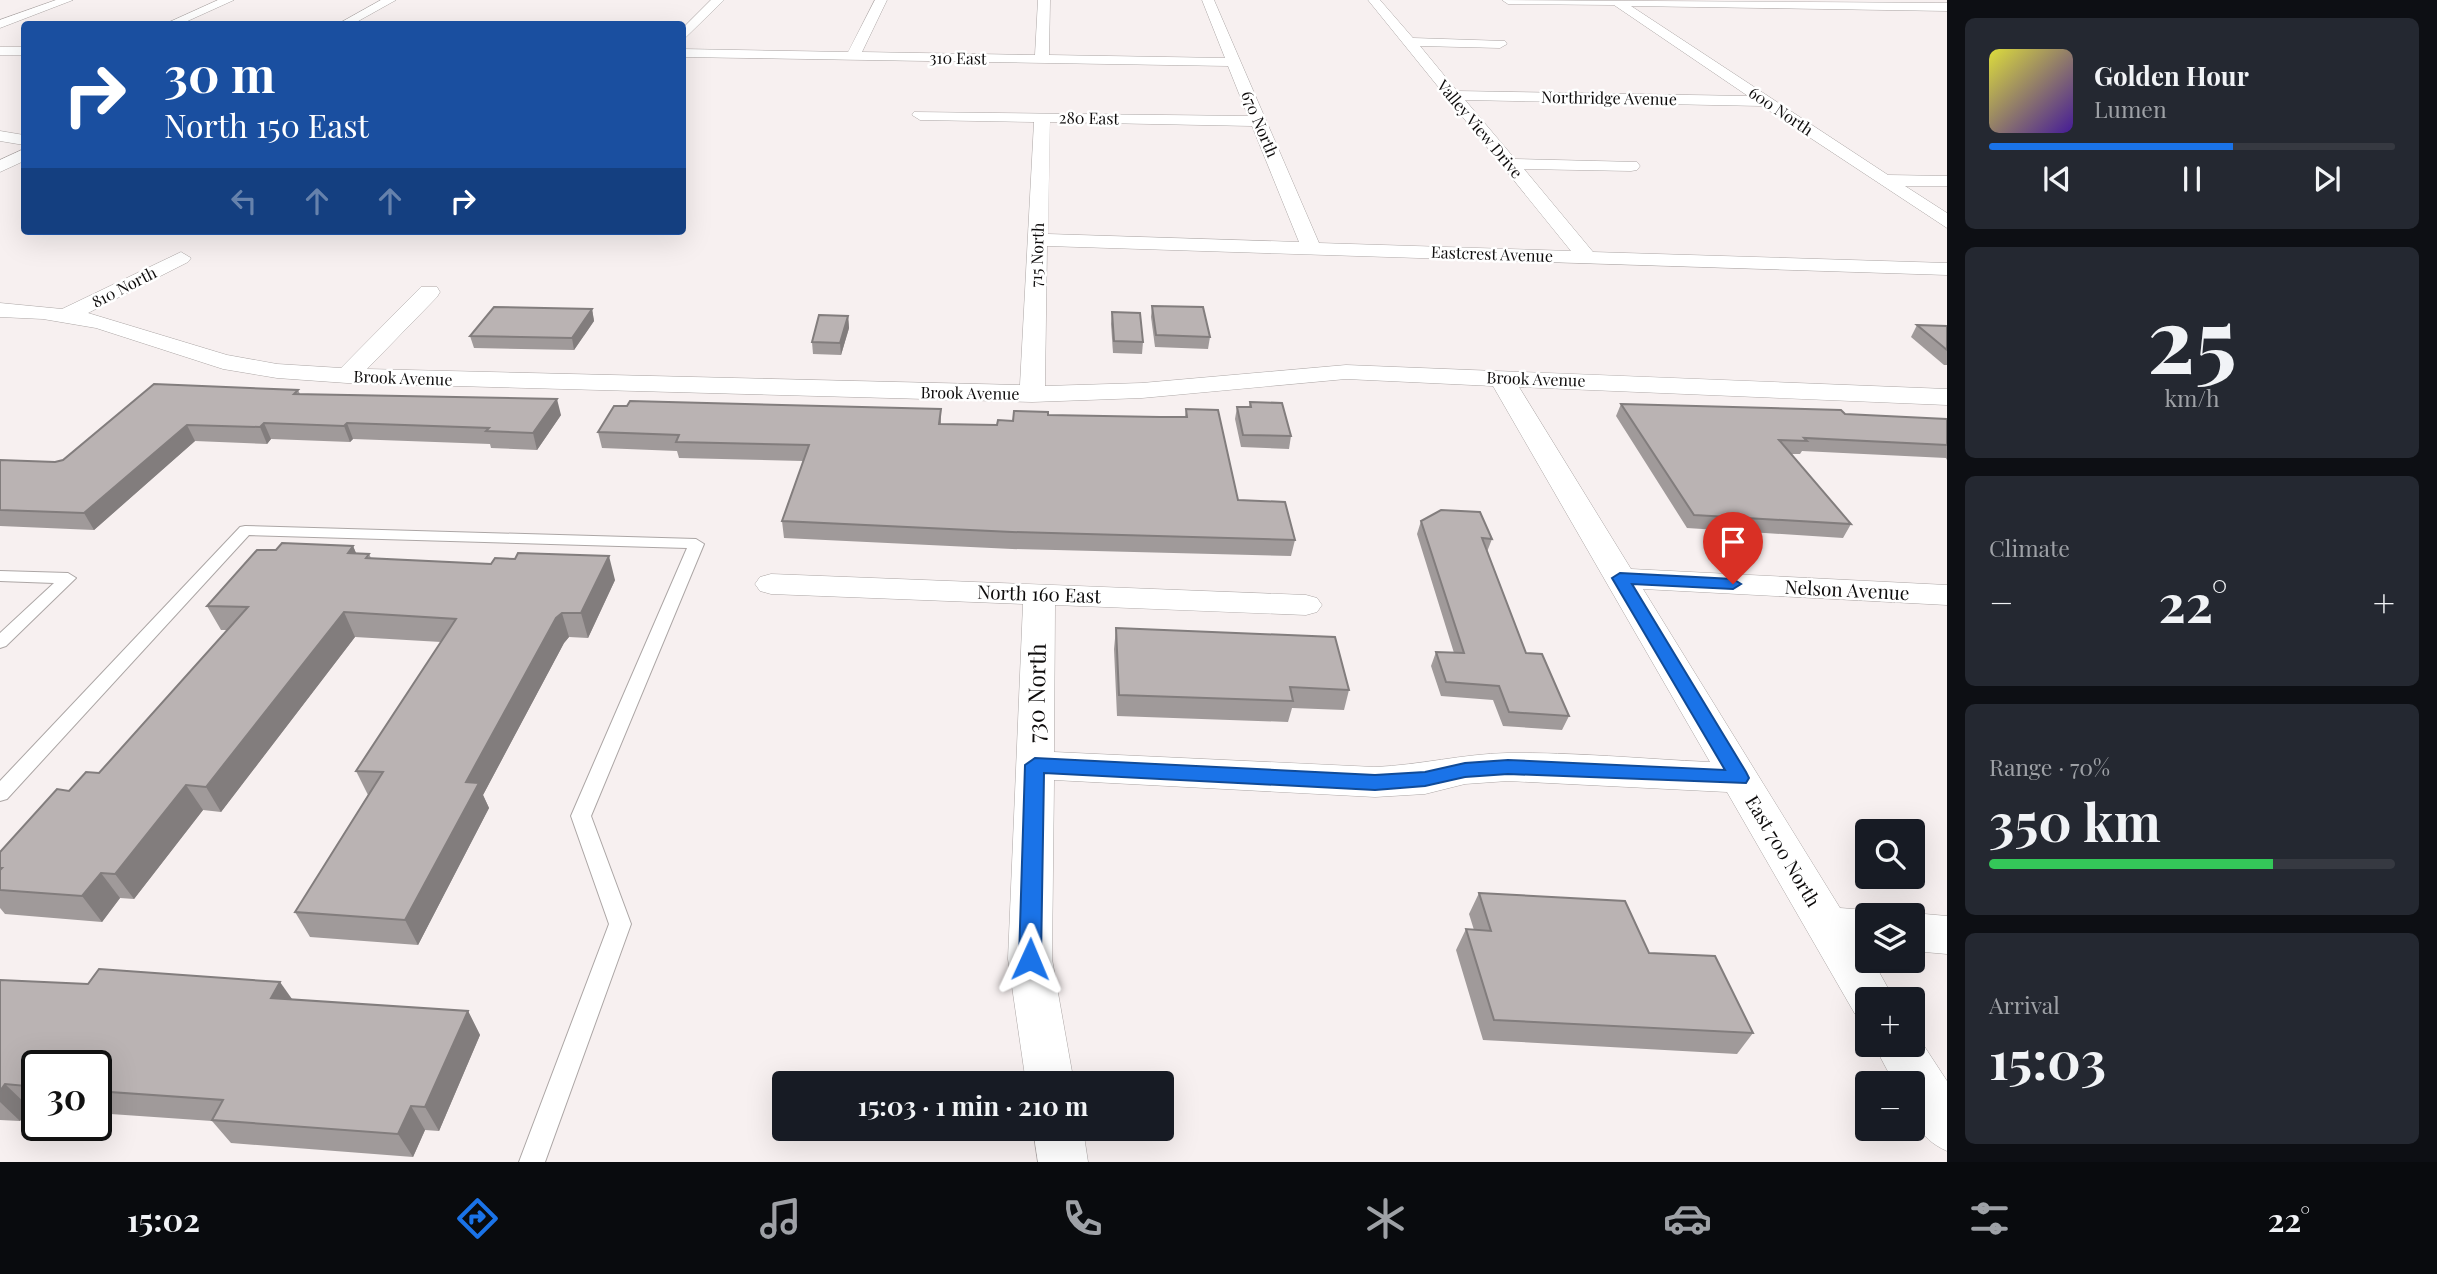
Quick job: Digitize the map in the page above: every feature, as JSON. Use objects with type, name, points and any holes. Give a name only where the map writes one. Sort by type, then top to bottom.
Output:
[{"type":"street","points":[[0,24],[66,0]]},
{"type":"street","points":[[178,21],[228,0]]},
{"type":"street","points":[[350,21],[390,0]]},
{"type":"street","points":[[686,33],[718,0]]},
{"type":"street","points":[[853,56],[881,0]]},
{"type":"street","points":[[1042,59],[1044,0]]},
{"type":"street","name":"670 North","points":[[1208,0],[1311,247]]},
{"type":"street","name":"Valley View Drive","points":[[1374,0],[1587,257]]},
{"type":"street","points":[[1508,0],[1947,7]]},
{"type":"street","name":"600 North","points":[[1616,1],[1947,222]]},
{"type":"street","points":[[1408,42],[1500,44]]},
{"type":"street","points":[[0,51],[21,51]]},
{"type":"street","name":"310 East","points":[[686,53],[1234,62]]},
{"type":"street","name":"Northridge Avenue","points":[[1452,94],[1766,101]]},
{"type":"street","name":"280 East","points":[[920,115],[1259,121]]},
{"type":"street","name":"715 North","points":[[1032,394],[1042,117]]},
{"type":"street","points":[[0,136],[21,140]]},
{"type":"street","points":[[0,167],[21,155]]},
{"type":"street","points":[[1509,164],[1631,166]]},
{"type":"street","points":[[1883,180],[1947,181]]},
{"type":"street","name":"Eastcrest Avenue","points":[[1038,240],[1947,269]]},
{"type":"street","name":"810 North","points":[[67,316],[181,258]]},
{"type":"street","points":[[347,376],[429,292]]},
{"type":"street","name":"Brook Avenue","points":[[0,310],[100,322],[223,362],[277,371],[347,376],[1032,394],[1117,393],[1316,372],[1947,397]]},
{"type":"street","name":"East 700 North","points":[[1501,378],[1740,778],[1847,927],[1867,987]]},
{"type":"street","name":"Nelson Avenue","points":[[1620,578],[1947,595]]},
{"type":"street","name":"North 160 East","points":[[771,584],[1306,605]]},
{"type":"street","name":"730 North","points":[[1039,594],[1030,959],[1048,1071]]},
{"type":"street","points":[[1035,765],[1375,782],[1425,779],[1465,770],[1508,767],[1740,778]]},
{"type":"street","points":[[1925,933],[1947,935]]},
{"type":"street","points":[[1906,1057],[1947,1126]]},
{"type":"street","points":[[1060,1141],[1063,1162]]},
{"type":"lane","points":[[0,794],[245,530],[696,544],[581,816],[620,924],[532,1162]]},
{"type":"lane","points":[[0,576],[68,579],[0,642]]},
{"type":"building","points":[[1152,306],[1203,307],[1210,337],[1156,335]]},
{"type":"building","points":[[494,307],[592,309],[572,338],[470,336]]},
{"type":"building","points":[[1112,312],[1140,313],[1143,342],[1114,341]]},
{"type":"building","points":[[819,315],[848,316],[840,343],[812,342]]},
{"type":"building","points":[[1917,325],[1947,326],[1947,350]]},
{"type":"building","points":[[154,384],[298,390],[294,394],[557,399],[533,433],[486,431],[489,428],[347,423],[344,426],[264,423],[260,427],[187,425],[84,513],[0,510],[0,460],[63,460]]},
{"type":"building","points":[[630,401],[941,409],[939,424],[997,425],[998,420],[1013,421],[1014,411],[1048,412],[1048,415],[1187,417],[1186,409],[1218,410],[1238,500],[1285,502],[1295,540],[1012,532],[782,521],[809,445],[676,442],[679,435],[598,432],[614,406],[627,406]]},
{"type":"building","points":[[1250,402],[1282,403],[1291,436],[1243,435],[1237,407],[1251,407]]},
{"type":"building","points":[[1621,404],[1841,410],[1845,414],[1947,419],[1947,445],[1804,438],[1807,441],[1779,440],[1851,524],[1694,515]]},
{"type":"building","points":[[1441,510],[1480,512],[1492,539],[1482,538],[1526,653],[1542,654],[1569,716],[1509,712],[1499,686],[1446,682],[1436,652],[1464,653],[1421,521]]},
{"type":"building","points":[[282,543],[353,546],[348,553],[369,554],[366,558],[491,564],[495,558],[515,559],[518,553],[609,556],[581,613],[562,613],[556,618],[466,782],[479,783],[405,920],[295,912],[383,772],[356,771],[456,619],[344,612],[206,787],[186,785],[115,874],[101,873],[82,896],[0,890],[0,852],[57,789],[69,791],[86,772],[99,773],[248,607],[207,606],[257,550],[276,550]]},
{"type":"building","points":[[1116,628],[1335,637],[1349,690],[1290,687],[1293,701],[1119,695]]},
{"type":"building","points":[[1479,893],[1625,901],[1649,953],[1715,956],[1753,1033],[1494,1020],[1466,929],[1491,931]]},
{"type":"building","points":[[99,969],[280,982],[271,998],[468,1011],[425,1107],[411,1106],[398,1134],[212,1120],[223,1100],[112,1092],[112,1050],[21,1050],[21,1086],[5,1084],[0,1091],[0,980],[88,984]]},
{"type":"route","points":[[1030,959],[1035,765],[1375,782],[1425,779],[1465,770],[1508,767],[1740,778],[1620,578],[1733,584]]}]
